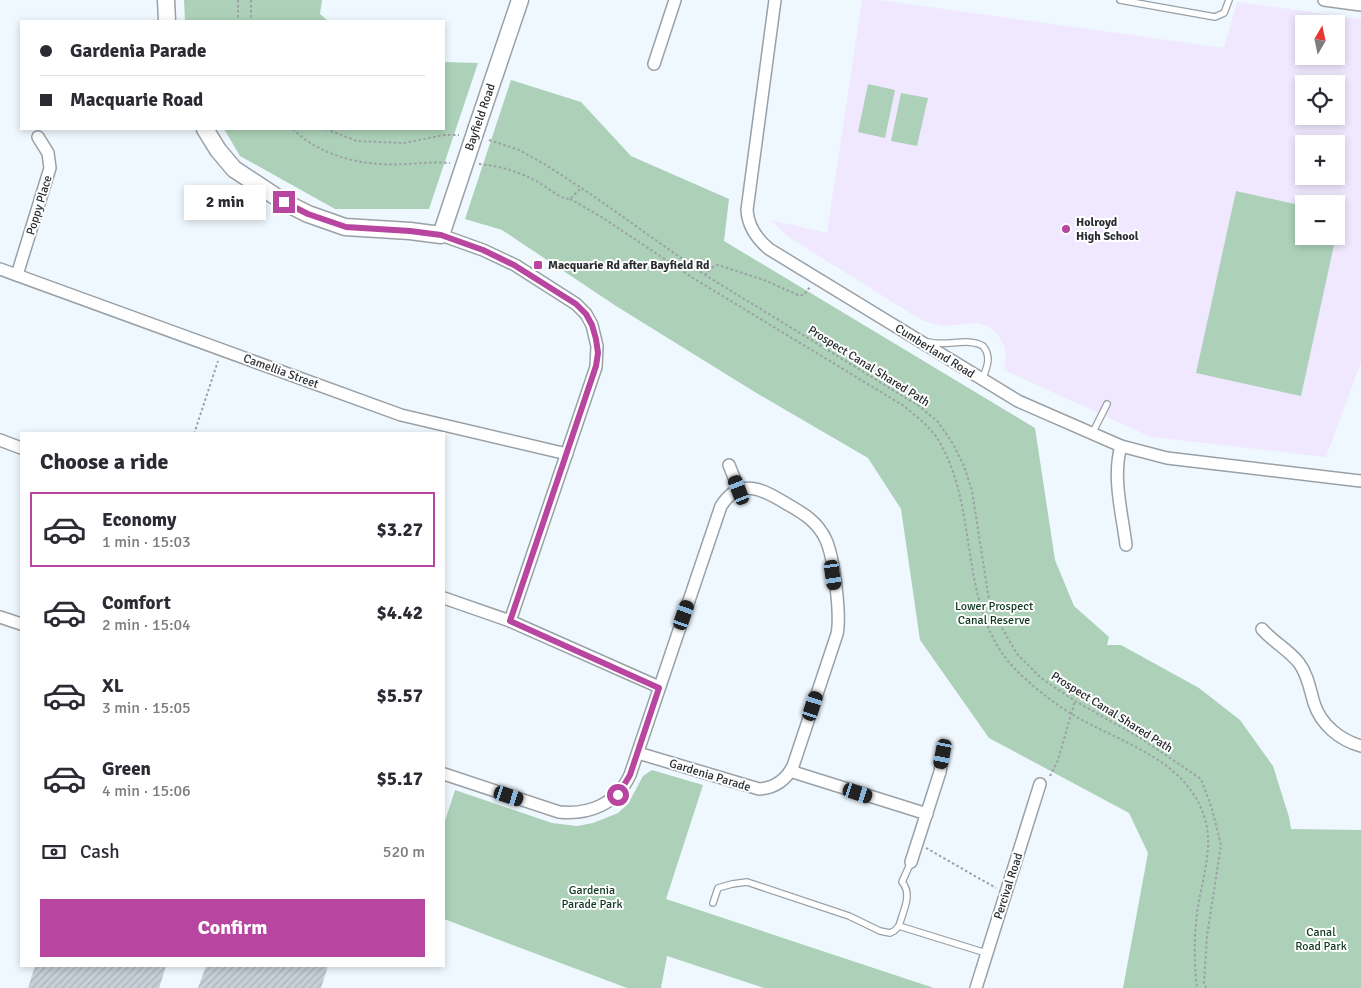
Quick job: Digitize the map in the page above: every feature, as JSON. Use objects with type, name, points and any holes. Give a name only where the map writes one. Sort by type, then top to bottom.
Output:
[{"type":"street","points":[[166,0],[167,20]]},
{"type":"street","name":"Bayfield Road","points":[[441,235],[464,164],[465,140],[482,133],[520,0]]},
{"type":"street","points":[[654,64],[675,0]]},
{"type":"street","name":"Cumberland Road","points":[[775,0],[748,193],[747,214],[753,231],[765,245],[1024,405],[1121,446],[1168,458],[1361,480]]},
{"type":"street","points":[[1324,0],[1361,6]]},
{"type":"street","points":[[206,130],[234,170],[284,202],[308,214],[346,227],[441,235],[491,254],[522,269],[576,304],[586,314],[596,339],[597,359],[510,621]]},
{"type":"street","name":"Poppy Place","points":[[17,275],[50,168],[48,153],[38,137]]},
{"type":"street","name":"Camellia Street","points":[[0,269],[401,415],[567,454]]},
{"type":"street","points":[[0,440],[20,448]]},
{"type":"street","points":[[1121,446],[1117,474],[1126,544]]},
{"type":"street","points":[[445,774],[558,812],[580,812],[604,805],[618,795],[627,782],[638,753],[721,506],[730,495],[739,490],[729,465]]},
{"type":"street","name":"Gardenia Parade","points":[[638,753],[753,788],[772,786],[786,777],[795,761],[838,629],[839,615],[831,556],[822,533],[814,522],[802,512],[765,490],[752,488],[739,490]]},
{"type":"street","points":[[445,598],[510,621],[659,688]]},
{"type":"street","points":[[0,616],[20,624]]},
{"type":"street","points":[[1262,629],[1299,664],[1306,677],[1317,710],[1326,724],[1342,738],[1361,746]]},
{"type":"street","points":[[912,862],[940,772],[943,754]]},
{"type":"street","points":[[790,771],[927,814]]},
{"type":"street","name":"Percival Road","points":[[976,988],[1040,784]]},
{"type":"lane","points":[[1120,0],[1215,17],[1224,13],[1229,0]]},
{"type":"lane","points":[[915,338],[934,344],[971,342],[983,346],[988,357],[988,364],[982,380]]},
{"type":"lane","points":[[1092,434],[1107,404]]},
{"type":"lane","points":[[713,903],[718,888],[747,882],[848,916],[880,931],[890,933],[899,926],[908,894],[902,882],[912,862]]},
{"type":"lane","points":[[899,926],[986,953]]},
{"type":"path","points":[[238,0],[238,20]]},
{"type":"path","points":[[250,0],[251,20]]},
{"type":"path","points":[[294,130],[315,146],[346,158],[380,164],[438,162],[497,167],[519,173],[537,181],[564,199],[570,199],[600,216],[693,278],[904,406],[923,422],[936,437],[949,461],[959,488],[978,593],[989,630],[1002,654],[1041,692],[1071,713],[1145,751],[1174,770],[1194,793],[1206,820],[1209,844],[1197,912],[1194,946],[1197,988]]},
{"type":"path","points":[[329,130],[358,141],[404,143],[444,135],[465,140]]},
{"type":"path","name":"Prospect Canal Shared Path","points":[[482,133],[519,150],[581,188],[706,275],[919,406],[938,422],[953,444],[972,491],[990,600],[1002,628],[1017,654],[1041,678],[1075,701],[1142,739],[1201,778],[1212,809],[1221,845],[1207,936],[1204,983],[1206,988]]},
{"type":"path","points":[[570,199],[581,188]]},
{"type":"path","points":[[706,275],[714,266],[718,265],[764,280],[798,295],[804,295],[817,278]]},
{"type":"path","points":[[195,432],[222,349]]},
{"type":"path","points":[[1040,784],[1050,776],[1058,760],[1075,701]]},
{"type":"path","points":[[918,843],[1005,894]]},
{"type":"shaded area","name":"Holroyd High School","points":[[862,0],[879,0],[1224,48],[1237,2],[1332,15],[1295,15],[1295,65],[1345,65],[1345,17],[1361,19],[1361,362],[1326,457],[1151,437],[1004,370],[1006,355],[1004,345],[998,335],[989,327],[977,323],[942,326],[923,321],[787,236],[771,220],[827,233]]},
{"type":"green space","points":[[184,0],[322,0],[320,14],[327,20],[185,20]]},
{"type":"green space","points":[[445,62],[478,63],[429,209],[335,209],[240,156],[225,130],[445,130]]},
{"type":"green space","name":"Lower Prospect Canal Reserve","points":[[511,80],[581,102],[631,156],[729,199],[724,241],[1035,428],[1055,560],[1074,606],[1109,637],[1107,645],[1121,645],[1199,688],[1240,720],[1273,766],[1291,829],[1361,830],[1361,988],[1123,988],[1148,853],[1129,813],[989,738],[920,640],[901,509],[868,458],[758,394],[616,306],[502,230],[465,219]]},
{"type":"green space","points":[[868,84],[895,90],[885,138],[858,132]]},
{"type":"green space","points":[[901,93],[928,98],[917,146],[891,141]]},
{"type":"green space","points":[[1236,191],[1295,204],[1295,245],[1334,245],[1301,396],[1196,373]]},
{"type":"green space","name":"Gardenia Parade Park","points":[[652,770],[703,785],[666,899],[934,988],[764,988],[667,956],[661,988],[627,988],[445,919],[445,821],[455,790],[552,823],[577,826],[593,823],[618,813],[628,804],[643,776]]},
{"type":"building","points":[[35,967],[166,967],[159,988],[28,988]]},
{"type":"building","points":[[206,967],[328,967],[321,988],[198,988]]},
{"type":"place","name":"Holroyd High School","points":[[1066,229]]},
{"type":"place","name":"Macquarie Rd after Bayfield Rd","points":[[538,265]]},
{"type":"route","points":[[284,202],[308,214],[346,227],[441,235],[483,250],[533,275],[576,304],[590,319],[597,346],[596,366],[510,621],[659,688],[630,775],[618,795]]},
{"type":"park label","name":"Canal Road Park","points":[[1321,939]]}]
